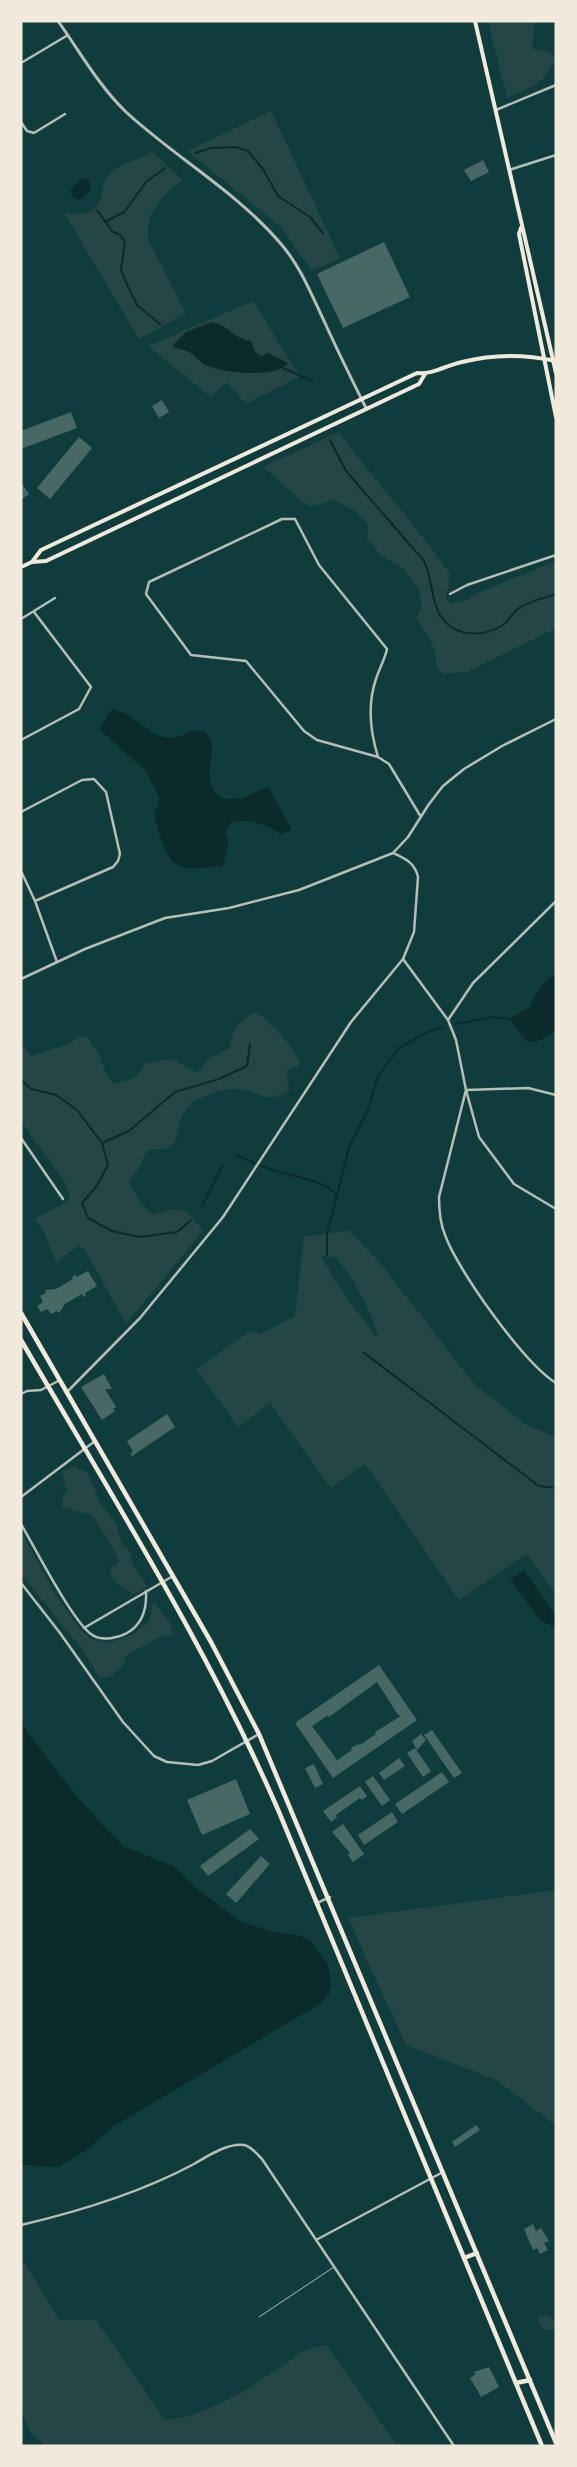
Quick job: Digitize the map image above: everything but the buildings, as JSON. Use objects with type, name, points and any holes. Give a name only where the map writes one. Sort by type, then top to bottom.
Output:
[{"type":"main road","points":[[476,21],[521,228],[520,234],[556,417]]},
{"type":"main road","points":[[521,228],[525,232],[556,373]]},
{"type":"main road","points":[[32,562],[41,550],[417,373],[425,374],[462,362],[493,356],[521,356],[554,361]]},
{"type":"main road","points":[[21,567],[32,562],[46,561],[420,384],[425,374]]},
{"type":"main road","points":[[21,1313],[225,1666],[259,1734],[330,1897],[556,2443]]},
{"type":"main road","points":[[21,1340],[162,1582],[213,1673],[247,1741],[317,1903],[542,2446]]},
{"type":"main road","points":[[464,2258],[477,2253]]},
{"type":"main road","points":[[516,2382],[530,2380]]},
{"type":"street","points":[[58,21],[99,80],[125,111],[176,155],[239,202],[282,245],[310,291],[366,408]]},
{"type":"street","points":[[21,63],[68,35]]},
{"type":"street","points":[[496,110],[556,85]]},
{"type":"street","points":[[21,122],[27,130],[34,132],[65,114]]},
{"type":"street","points":[[509,170],[556,155]]},
{"type":"street","points":[[378,757],[372,736],[370,709],[372,690],[387,649],[319,565],[295,519],[282,518],[149,582],[146,594],[191,655],[246,661],[304,731],[318,740],[378,757],[389,764],[421,817]]},
{"type":"street","points":[[450,594],[467,585],[556,555]]},
{"type":"street","points":[[21,619],[55,598]]},
{"type":"street","points":[[21,740],[79,709],[91,686],[34,612]]},
{"type":"street","points":[[21,979],[127,932],[166,918],[229,908],[299,890],[394,853],[408,837],[443,786],[464,769],[502,746],[556,719]]},
{"type":"street","points":[[21,812],[82,780],[94,779],[106,792],[120,854],[118,861],[113,867],[35,901]]},
{"type":"street","points":[[67,1392],[140,1318],[223,1217],[351,1022],[403,959],[414,932],[418,877],[417,869],[410,862],[394,853]]},
{"type":"street","points":[[21,871],[35,901],[57,962]]},
{"type":"street","points":[[448,1020],[473,983],[556,901]]},
{"type":"street","points":[[403,959],[448,1020],[456,1040],[466,1090],[479,1137],[491,1156],[514,1184],[556,1208]]},
{"type":"street","points":[[466,1090],[528,1088],[556,1096]]},
{"type":"street","points":[[466,1090],[439,1197],[439,1212],[444,1234],[458,1262],[512,1338],[544,1375],[556,1383]]},
{"type":"street","points":[[21,1138],[63,1199]]},
{"type":"street","points":[[21,1394],[26,1391],[41,1390],[60,1380]]},
{"type":"street","points":[[21,1497],[95,1440]]},
{"type":"street","points":[[21,1524],[84,1628],[94,1637],[110,1639],[122,1636],[133,1630],[142,1619],[147,1606],[146,1591]]},
{"type":"street","points":[[84,1628],[173,1576]]},
{"type":"street","points":[[21,1583],[78,1657],[123,1722],[154,1756],[167,1762],[198,1765],[212,1761],[259,1734]]},
{"type":"street","points":[[317,1903],[330,1897]]},
{"type":"street","points":[[21,2225],[118,2198],[167,2178],[216,2152],[230,2147],[243,2145],[250,2147],[262,2159],[454,2446]]},
{"type":"street","points":[[316,2240],[443,2172]]},
{"type":"lane","points":[[259,2317],[334,2267]]},
{"type":"shaded area","points":[[488,21],[535,21],[532,49],[545,51],[556,56],[543,79],[507,98]]},
{"type":"shaded area","points":[[271,111],[340,258],[312,271],[280,226],[187,151]]},
{"type":"shaded area","points":[[152,151],[182,180],[157,205],[150,221],[148,239],[186,314],[139,339],[65,214],[86,213],[95,208],[100,199],[106,177],[110,173],[120,166]]},
{"type":"shaded area","points":[[81,178],[88,179],[91,186],[87,195],[79,200],[73,198],[70,191]]},
{"type":"shaded area","points":[[253,301],[300,377],[246,404],[227,382],[211,397],[148,346]]},
{"type":"shaded area","points":[[212,322],[222,326],[238,337],[251,341],[254,350],[259,355],[262,356],[268,353],[288,363],[281,368],[261,373],[236,372],[206,365],[190,352],[172,346],[186,332]]},
{"type":"shaded area","points":[[339,432],[450,574],[446,599],[452,604],[467,600],[482,591],[556,561],[556,628],[467,672],[444,674],[436,666],[433,647],[416,619],[422,607],[419,589],[401,567],[381,555],[367,539],[368,524],[354,510],[334,500],[310,507],[263,467]]},
{"type":"shaded area","points":[[112,709],[130,716],[162,737],[172,738],[195,731],[204,731],[210,739],[212,748],[209,775],[210,783],[215,791],[224,799],[243,798],[265,787],[269,788],[292,830],[281,834],[257,823],[243,821],[230,823],[226,830],[228,846],[223,866],[192,869],[177,865],[166,851],[161,839],[155,816],[159,797],[145,770],[99,729]]},
{"type":"shaded area","points":[[556,974],[556,1032],[536,1042],[526,1041],[509,1019],[531,1006],[540,987]]},
{"type":"shaded area","points":[[257,1012],[282,1036],[301,1064],[288,1070],[289,1090],[282,1095],[269,1097],[246,1090],[230,1089],[201,1098],[185,1110],[174,1143],[170,1147],[148,1150],[146,1152],[129,1183],[141,1203],[153,1215],[176,1209],[187,1212],[203,1231],[126,1324],[84,1248],[78,1246],[56,1262],[43,1230],[35,1219],[66,1202],[70,1196],[63,1180],[21,1121],[21,1044],[31,1056],[71,1043],[78,1037],[86,1037],[99,1054],[106,1074],[113,1084],[135,1078],[146,1063],[172,1059],[197,1073],[210,1058],[230,1048],[235,1030],[241,1021]]},
{"type":"shaded area","points":[[349,1230],[381,1264],[476,1386],[527,1425],[556,1437],[556,1594],[527,1554],[459,1600],[365,1464],[331,1488],[270,1403],[238,1427],[196,1369],[252,1330],[261,1334],[295,1316],[304,1237]],"holes":[[[321,1256],[334,1257],[348,1273],[361,1294],[375,1327],[378,1336],[376,1338],[337,1283]]]},
{"type":"shaded area","points":[[74,1466],[88,1473],[101,1505],[115,1522],[123,1546],[127,1547],[135,1569],[146,1584],[147,1587],[133,1595],[112,1577],[111,1567],[119,1562],[118,1557],[92,1515],[62,1507],[63,1495],[67,1491],[62,1472]]},
{"type":"shaded area","points":[[21,1531],[56,1596],[81,1630],[91,1639],[109,1643],[134,1634],[150,1620],[153,1601],[170,1623],[173,1635],[157,1638],[126,1656],[123,1666],[108,1678],[99,1677],[81,1648],[21,1574]]},
{"type":"shaded area","points":[[524,1570],[556,1616],[556,1628],[540,1620],[510,1579]]},
{"type":"shaded area","points":[[21,1724],[78,1798],[123,1846],[173,1866],[199,1890],[240,1921],[273,1932],[297,1935],[310,1940],[328,1965],[331,1984],[330,1993],[318,2005],[114,2126],[88,2149],[59,2167],[21,2165]]},
{"type":"shaded area","points":[[556,1890],[556,2123],[554,2124],[496,2080],[406,2045],[348,1918]]},
{"type":"shaded area","points":[[21,2257],[59,2320],[96,2320],[165,2420],[196,2413],[225,2401],[301,2353],[311,2348],[327,2345],[397,2446],[45,2446],[31,2433],[21,2411]]},
{"type":"shaded area","points":[[545,2315],[556,2321],[556,2330],[546,2330],[541,2327],[538,2318]]},
{"type":"waterway","points":[[196,153],[211,148],[236,147],[248,151],[263,169],[278,196],[310,217],[323,233]]},
{"type":"waterway","points":[[105,222],[124,212],[147,181],[165,168]]},
{"type":"waterway","points":[[97,210],[112,231],[120,235],[125,242],[121,270],[137,305],[160,324]]},
{"type":"waterway","points":[[283,368],[312,381]]},
{"type":"waterway","points":[[330,440],[346,471],[424,561],[436,606],[447,624],[464,632],[483,633],[503,625],[523,606],[556,594]]},
{"type":"waterway","points":[[455,1024],[494,1017],[509,1019]]},
{"type":"waterway","points":[[327,1255],[327,1234],[349,1147],[368,1110],[378,1076],[400,1047],[430,1031],[443,1027]]},
{"type":"waterway","points":[[102,1143],[129,1131],[175,1092],[219,1079],[247,1066],[250,1044]]},
{"type":"waterway","points":[[21,1080],[31,1089],[56,1095],[77,1110],[102,1143],[108,1165],[96,1187],[82,1203],[88,1218],[112,1231],[139,1237],[177,1232],[191,1220]]},
{"type":"waterway","points":[[235,1155],[254,1163]]},
{"type":"waterway","points":[[202,1206],[223,1164]]},
{"type":"waterway","points":[[262,1166],[311,1180],[337,1195]]},
{"type":"waterway","points":[[363,1352],[539,1486],[556,1488]]}]
